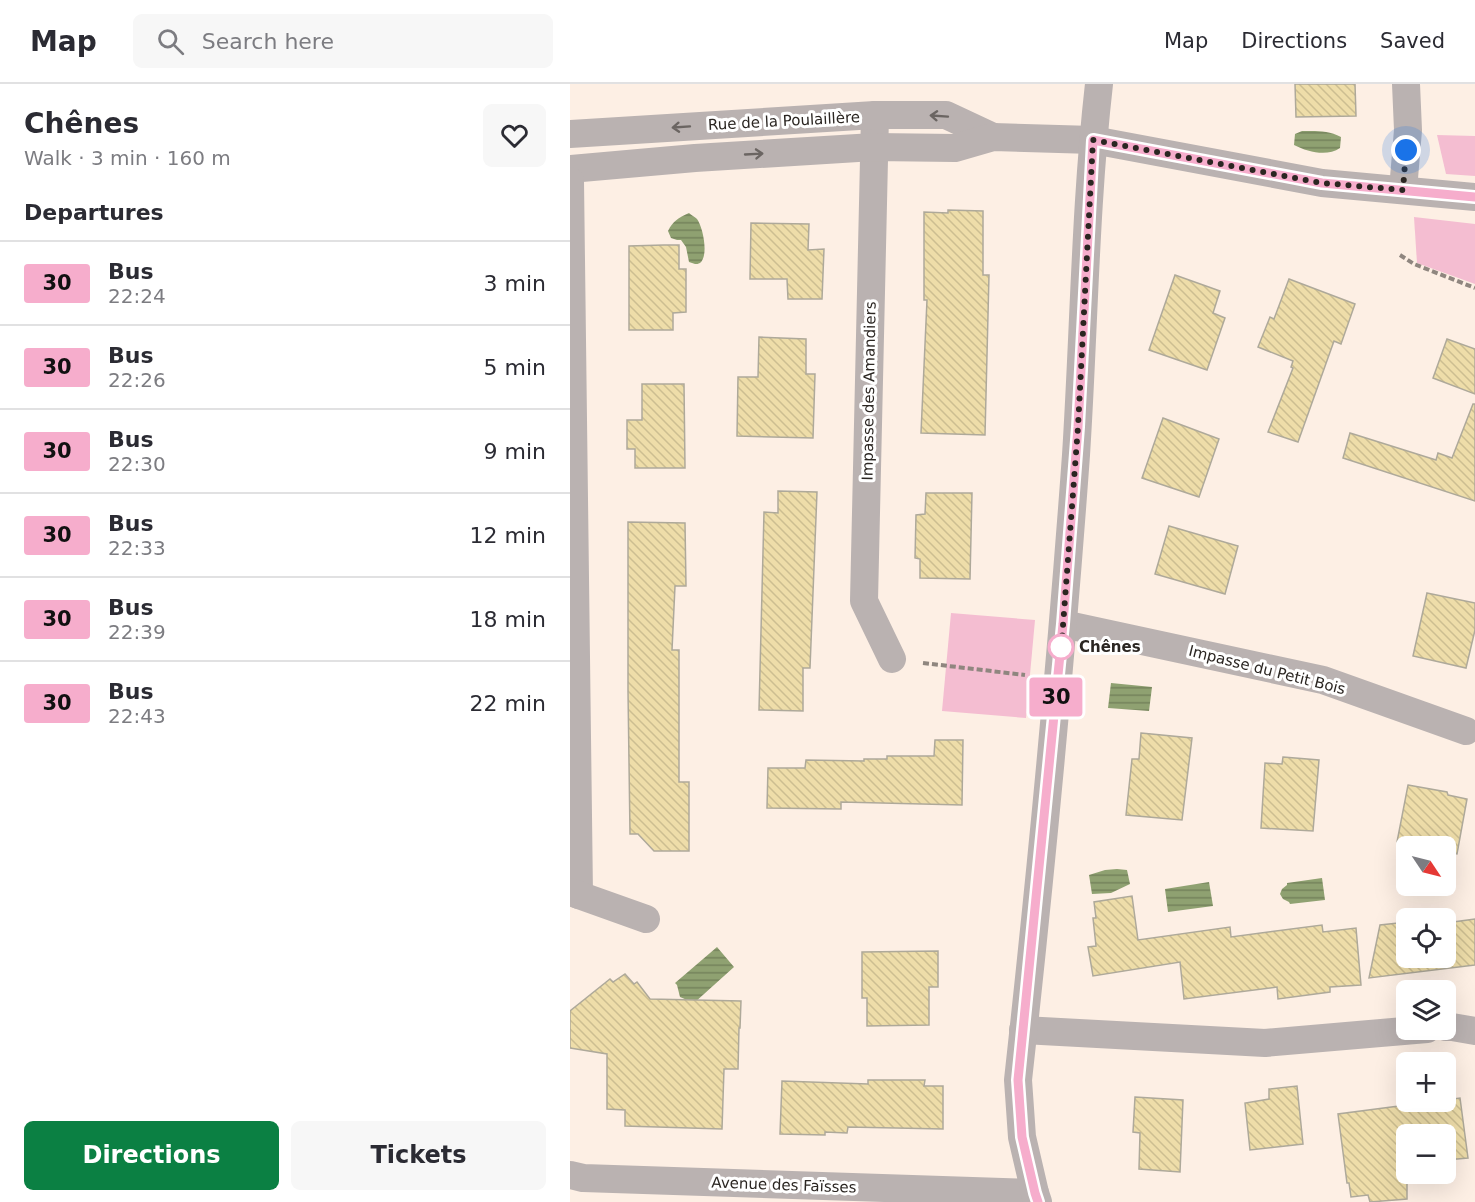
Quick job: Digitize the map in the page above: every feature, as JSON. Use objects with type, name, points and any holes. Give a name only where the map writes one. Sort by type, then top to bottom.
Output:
[{"type":"street","points":[[1036,1198],[1022,1137],[1018,1080],[1063,624],[1078,427],[1093,140],[1099,84]]},
{"type":"street","points":[[1403,190],[1408,130],[1406,84]]},
{"type":"street","name":"Rue de la Poulaillère","points":[[570,134],[875,115],[946,115],[993,137]]},
{"type":"street","name":"Impasse des Amandiers","points":[[875,115],[864,601],[892,660]]},
{"type":"street","name":"Rue de la Poulaillère","points":[[570,169],[694,158],[874,147],[956,148],[993,137],[1093,140],[1322,183],[1475,197]]},
{"type":"street","points":[[570,181],[575,893],[646,919]]},
{"type":"street","name":"Impasse du Petit Bois","points":[[1063,624],[1323,680],[1466,731]]},
{"type":"street","points":[[1456,1028],[1475,1031]]},
{"type":"street","points":[[1023,1030],[1265,1043],[1396,1032]]},
{"type":"street","name":"Avenue des Faïsses","points":[[570,1175],[584,1178],[1036,1198]]},
{"type":"path","points":[[1400,255],[1414,264],[1475,288]]},
{"type":"path","points":[[892,660],[1058,679]]},
{"type":"shaded area","points":[[1302,131],[1322,131],[1341,137],[1340,148],[1335,151],[1317,152],[1294,145],[1295,134]]},
{"type":"shaded area","points":[[1437,135],[1475,136],[1475,176],[1446,174]]},
{"type":"shaded area","points":[[689,213],[697,219],[703,235],[704,254],[698,264],[689,262],[686,247],[681,240],[671,238],[668,231],[676,220]]},
{"type":"shaded area","points":[[1414,217],[1475,224],[1475,284],[1417,263]]},
{"type":"shaded area","points":[[951,613],[1035,620],[1026,718],[942,711]]},
{"type":"shaded area","points":[[1111,683],[1152,687],[1149,711],[1108,708]]},
{"type":"shaded area","points":[[1117,869],[1127,870],[1130,884],[1111,893],[1092,894],[1089,875]]},
{"type":"shaded area","points":[[1322,878],[1325,900],[1290,904],[1280,894],[1287,883]]},
{"type":"shaded area","points":[[1209,882],[1213,906],[1168,912],[1165,889]]},
{"type":"shaded area","points":[[717,947],[734,967],[694,1003],[680,997],[675,983]]},
{"type":"building","points":[[1295,84],[1355,84],[1356,116],[1296,117]]},
{"type":"building","points":[[948,210],[983,211],[983,275],[989,275],[985,435],[921,433],[927,300],[924,300],[924,212],[948,213]]},
{"type":"building","points":[[751,223],[809,224],[808,250],[824,249],[822,299],[788,299],[787,279],[750,279]]},
{"type":"building","points":[[679,245],[679,269],[686,269],[686,312],[673,313],[673,330],[629,330],[629,246]]},
{"type":"building","points":[[1175,275],[1220,291],[1213,313],[1225,318],[1207,370],[1149,350]]},
{"type":"building","points":[[1289,279],[1355,304],[1341,344],[1334,341],[1298,442],[1268,432],[1293,368],[1291,367],[1293,361],[1258,347],[1270,317],[1274,319]]},
{"type":"building","points":[[759,337],[806,339],[806,374],[815,374],[813,438],[737,436],[738,377],[758,377]]},
{"type":"building","points":[[1447,339],[1475,349],[1475,394],[1433,378]]},
{"type":"building","points":[[642,384],[684,384],[685,468],[635,468],[635,449],[627,449],[627,420],[642,420]]},
{"type":"building","points":[[1473,404],[1475,404],[1475,501],[1343,458],[1350,433],[1436,460],[1438,453],[1452,458]]},
{"type":"building","points":[[1163,418],[1219,439],[1199,497],[1142,478]]},
{"type":"building","points":[[778,491],[817,492],[810,668],[803,668],[803,711],[759,710],[764,512],[778,513]]},
{"type":"building","points":[[926,493],[972,493],[970,579],[920,578],[920,559],[915,558],[916,515],[925,514]]},
{"type":"building","points":[[628,522],[685,523],[686,586],[675,586],[672,650],[679,650],[679,782],[689,782],[689,851],[654,851],[638,834],[630,834]]},
{"type":"building","points":[[1169,526],[1238,546],[1225,594],[1155,574]]},
{"type":"building","points":[[1427,593],[1475,603],[1475,630],[1466,668],[1413,656]]},
{"type":"building","points":[[1141,733],[1192,738],[1182,820],[1126,815],[1132,759],[1139,759]]},
{"type":"building","points":[[935,740],[963,740],[962,805],[841,802],[841,809],[767,808],[768,768],[805,768],[806,760],[864,761],[864,759],[887,759],[887,756],[934,756]]},
{"type":"building","points":[[1283,757],[1319,760],[1313,831],[1261,828],[1265,763],[1282,764]]},
{"type":"building","points":[[1408,785],[1447,792],[1448,795],[1467,799],[1457,854],[1456,836],[1398,836]]},
{"type":"building","points":[[1132,896],[1138,940],[1230,927],[1231,937],[1322,925],[1323,932],[1356,928],[1361,985],[1330,987],[1330,992],[1278,999],[1277,987],[1184,999],[1180,962],[1093,976],[1088,947],[1096,946],[1094,902]]},
{"type":"building","points":[[1475,919],[1475,965],[1456,967],[1456,922]]},
{"type":"building","points":[[1396,923],[1396,968],[1451,968],[1369,978],[1380,925]]},
{"type":"building","points":[[938,951],[938,987],[929,987],[929,1025],[867,1026],[867,998],[862,998],[862,952]]},
{"type":"building","points":[[625,974],[634,984],[637,982],[650,999],[741,1001],[738,1069],[724,1069],[722,1129],[625,1126],[625,1110],[607,1109],[607,1054],[570,1048],[570,1011],[610,979],[613,982]]},
{"type":"building","points":[[868,1080],[925,1080],[924,1086],[943,1086],[943,1129],[848,1127],[847,1133],[780,1134],[782,1081],[868,1084]]},
{"type":"building","points":[[1297,1086],[1303,1144],[1250,1150],[1245,1103],[1269,1099],[1269,1089]]},
{"type":"building","points":[[1135,1097],[1183,1100],[1180,1172],[1139,1169],[1140,1133],[1133,1132]]},
{"type":"building","points":[[1460,1098],[1468,1158],[1456,1159],[1456,1124],[1396,1124],[1396,1184],[1407,1184],[1407,1199],[1370,1202],[1368,1195],[1351,1197],[1338,1114],[1396,1106],[1396,1112],[1456,1112],[1456,1099]]},
{"type":"bus line","name":"30","points":[[1038,1202],[1022,1137],[1018,1080],[1063,624],[1078,427],[1093,140],[1322,183],[1475,197]]},
{"type":"place","name":"Chênes","points":[[1061,647]]},
{"type":"route","points":[[1061,647],[1061,652],[1078,427],[1093,140],[1322,183],[1403,190],[1406,150]]}]
